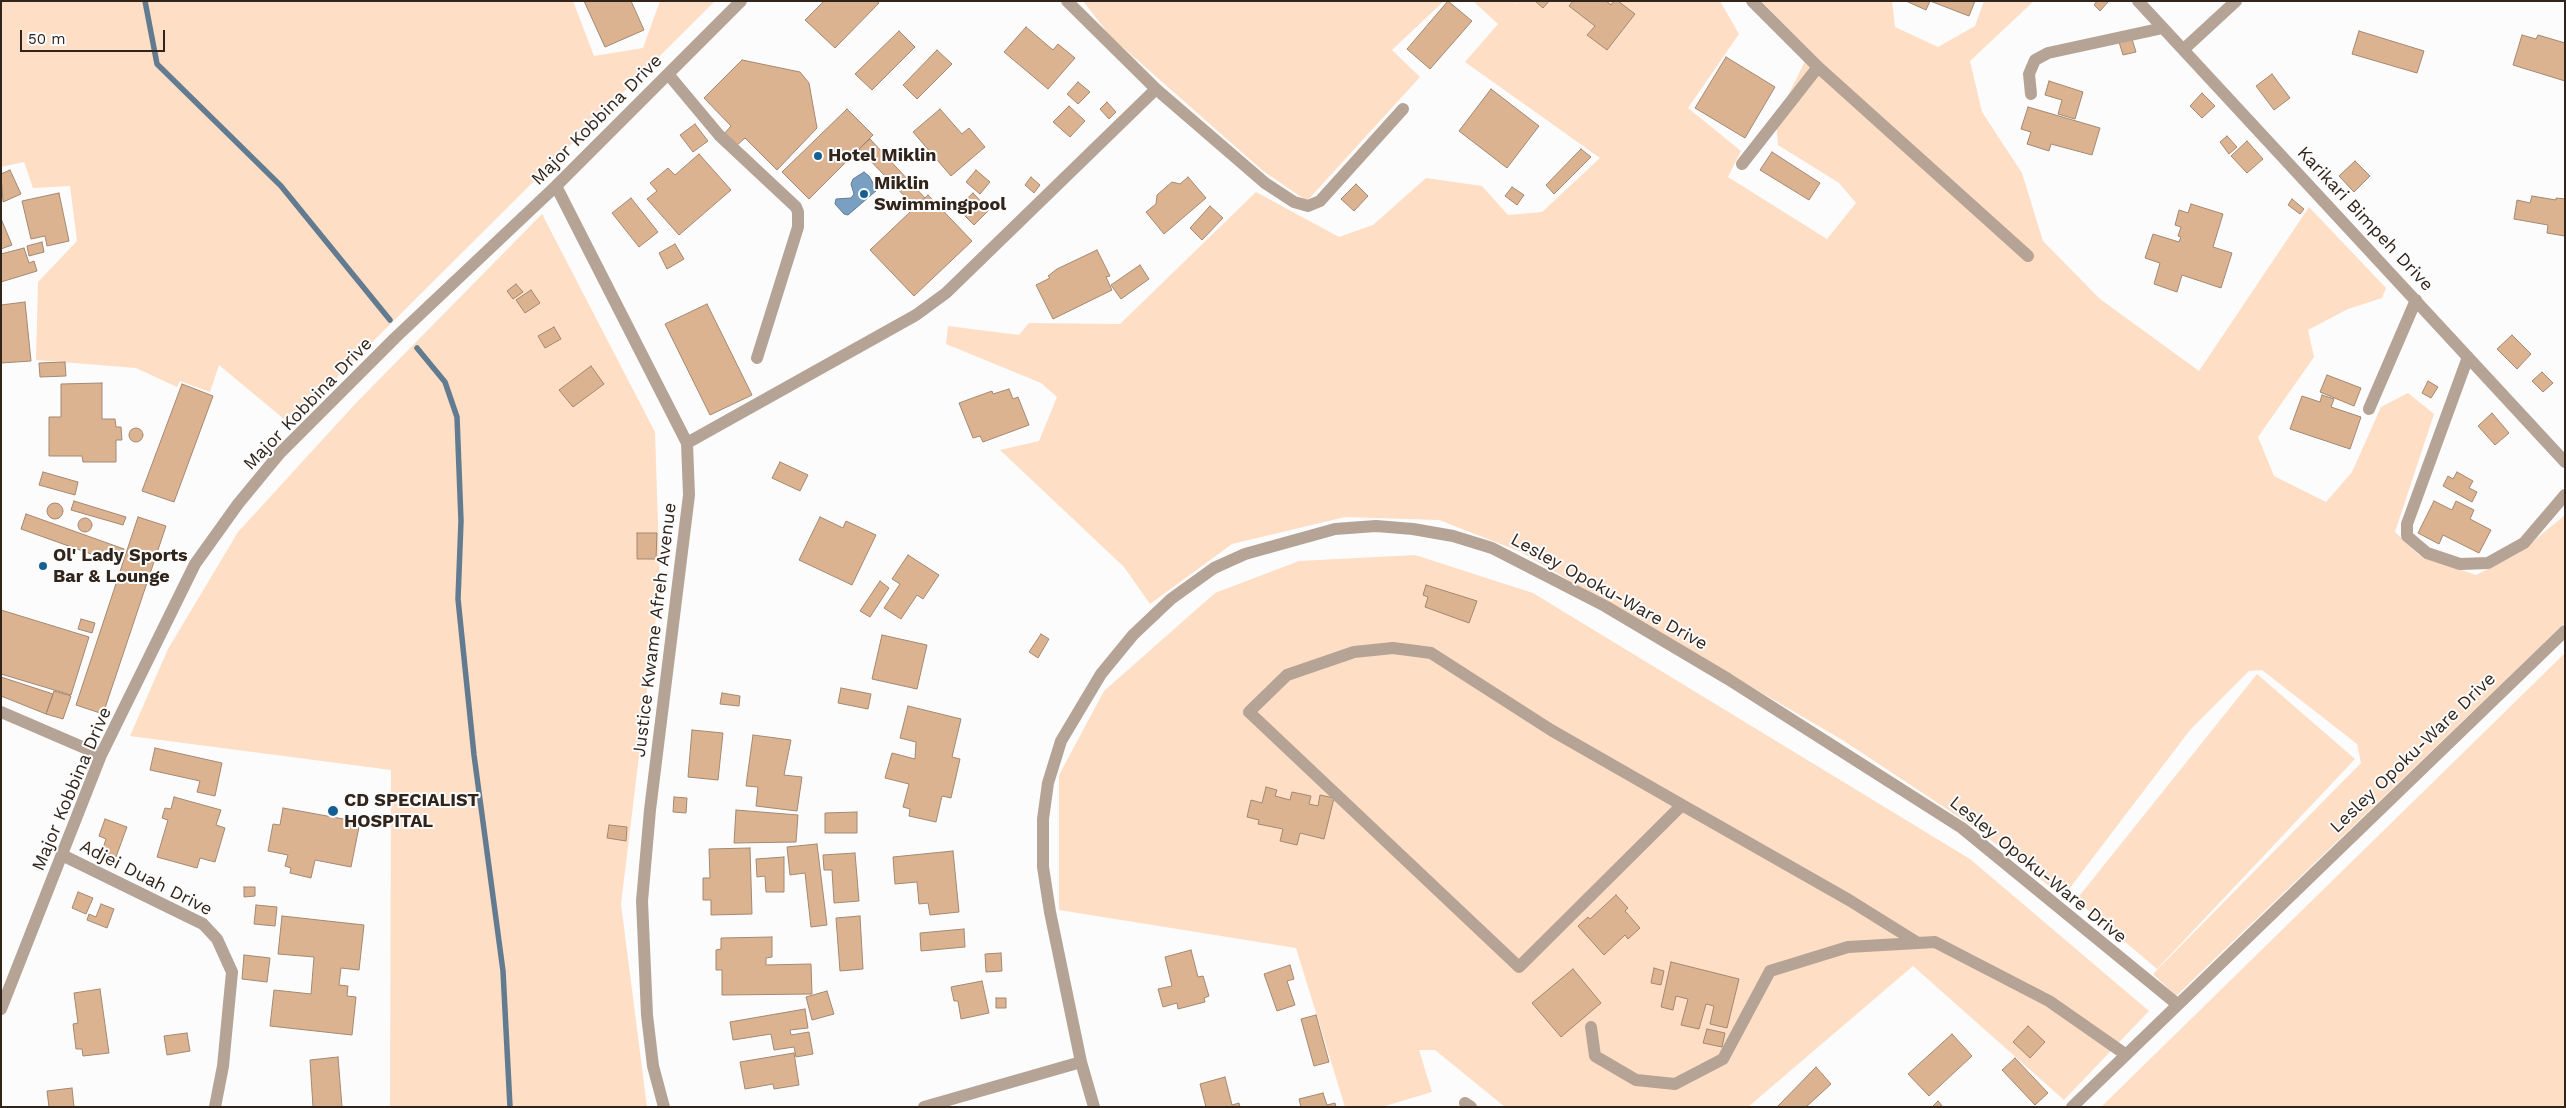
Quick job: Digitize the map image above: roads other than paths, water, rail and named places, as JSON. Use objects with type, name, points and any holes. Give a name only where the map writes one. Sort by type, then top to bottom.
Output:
[{"type":"street","name":"Major Kobbina Drive","points":[[1,1009],[101,755],[194,564],[238,504],[280,453],[395,338],[556,186],[741,1]]},
{"type":"street","points":[[1067,1],[1156,89],[1265,183],[1294,202],[1308,206],[1320,201],[1403,109]]},
{"type":"street","points":[[1752,1],[1818,67],[2028,256]]},
{"type":"street","name":"Karikari Bimpeh Drive","points":[[2138,1],[2565,462]]},
{"type":"street","points":[[2184,49],[2236,1]]},
{"type":"street","points":[[2031,94],[2029,74],[2036,60],[2048,53],[2163,28]]},
{"type":"street","points":[[1742,164],[1818,67]]},
{"type":"street","points":[[668,74],[719,135],[796,207],[798,212],[798,227],[757,358]]},
{"type":"street","points":[[687,443],[916,315],[946,293],[1156,89]]},
{"type":"street","name":"Justice Kwame Afreh Avenue","points":[[556,186],[687,443],[688,504],[650,810],[642,901],[647,1015],[653,1066],[664,1107]]},
{"type":"street","points":[[2369,409],[2416,300]]},
{"type":"street","points":[[2468,357],[2406,524],[2408,536],[2427,553],[2460,564],[2488,563],[2524,543],[2565,495]]},
{"type":"street","name":"Lesley Opoku-Ware Drive","points":[[1094,1107],[1081,1062],[1050,912],[1043,866],[1043,819],[1048,783],[1061,741],[1101,674],[1133,635],[1172,598],[1214,568],[1245,554],[1335,529],[1376,526],[1413,529],[1453,536],[1492,548],[1605,606],[1728,679],[1962,828],[2177,1004]]},
{"type":"street","name":"Lesley Opoku-Ware Drive","points":[[2072,1107],[2565,631]]},
{"type":"street","points":[[1682,805],[1520,967],[1249,712],[1287,675],[1354,652],[1393,648],[1431,654],[1551,730],[1849,900],[1918,943]]},
{"type":"street","points":[[1,712],[101,755]]},
{"type":"street","name":"Adjei Duah Drive","points":[[62,856],[203,924],[218,939],[232,972],[223,1066],[215,1107]]},
{"type":"street","points":[[1590,1027],[1595,1056],[1636,1080],[1675,1084],[1723,1059],[1770,971],[1848,947],[1935,942],[2048,1001],[2125,1054]]},
{"type":"street","points":[[924,1107],[1081,1062]]},
{"type":"water","name":"Miklin Swimmingpool","points":[[864,172],[869,176],[877,190],[848,215],[844,214],[835,204],[836,199],[851,198],[854,194],[851,184],[853,179]]},
{"type":"waterway","points":[[145,1],[157,64],[281,186],[390,320]]},
{"type":"waterway","points":[[417,348],[445,382],[457,417],[461,521],[458,599],[474,755],[503,971],[510,1107]]},
{"type":"place","name":"Hotel Miklin","points":[[818,156]]},
{"type":"place","name":"Miklin Swimmingpool","points":[[864,194]]},
{"type":"place","name":"Ol' Lady Sports Bar & Lounge","points":[[43,566]]},
{"type":"place","name":"CD SPECIALIST HOSPITAL","points":[[333,811]]}]
